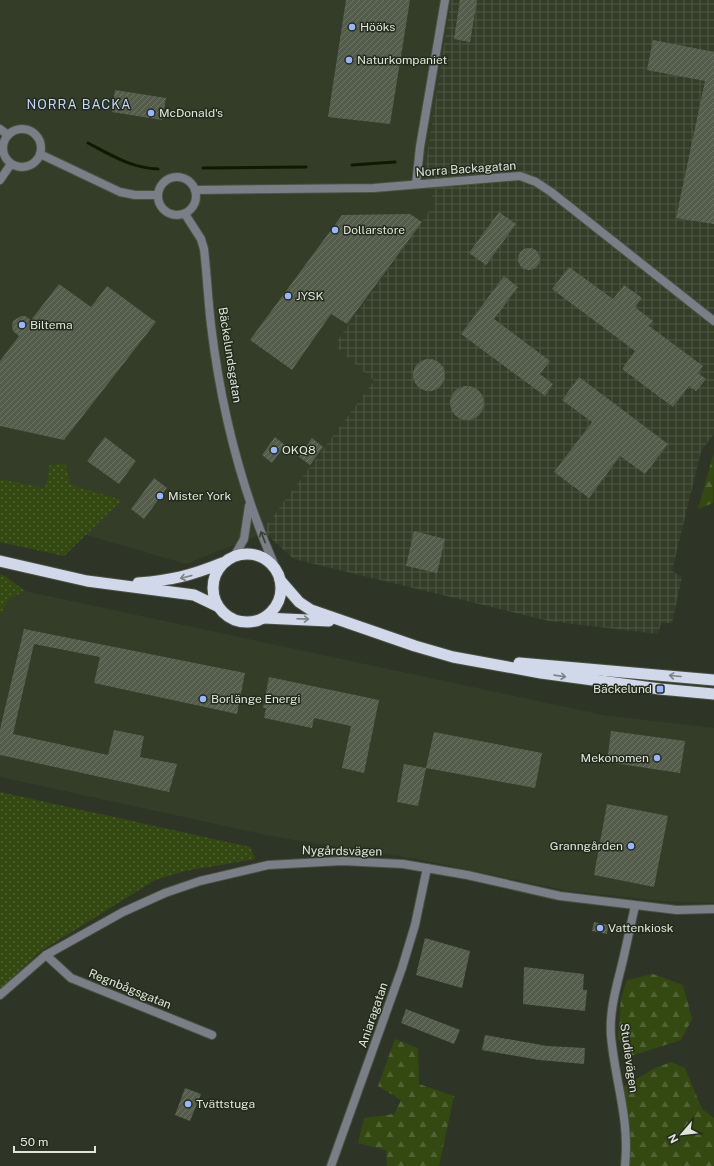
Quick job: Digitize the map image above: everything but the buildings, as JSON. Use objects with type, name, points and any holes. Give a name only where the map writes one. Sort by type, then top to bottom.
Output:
[{"type":"highway","points":[[120,585],[194,575],[223,563],[235,555],[245,553],[255,554],[268,561],[299,602],[311,610],[453,657],[541,673],[660,690],[714,694]]},
{"type":"highway","points":[[0,561],[87,581],[194,595],[217,606]]},
{"type":"highway","points":[[223,563],[214,576],[212,584],[214,599],[217,606],[226,616],[238,621],[251,622],[264,618],[270,614],[278,602],[281,588],[279,576]]},
{"type":"highway","points":[[264,618],[344,622]]},
{"type":"highway","points":[[453,657],[714,680]]},
{"type":"street","points":[[416,184],[420,147],[446,0]]},
{"type":"street","points":[[0,129],[8,135]]},
{"type":"street","points":[[19,129],[32,132],[40,142],[40,154],[33,164],[28,166],[22,167],[11,164],[4,153],[4,141],[8,135],[19,129]]},
{"type":"street","points":[[40,154],[120,192],[135,195],[158,196]]},
{"type":"street","points":[[0,180],[11,164]]},
{"type":"street","name":"Norra Backagatan","points":[[195,190],[374,188],[520,176],[536,182],[551,192],[714,321]]},
{"type":"street","points":[[172,178],[184,178],[195,190],[195,201],[190,210],[185,214],[172,215],[166,212],[158,202],[158,196],[162,184],[172,178]]},
{"type":"street","name":"Bäckelundsgatan","points":[[185,214],[201,239],[204,250],[211,325],[224,404],[250,503],[279,576]]},
{"type":"street","name":"Bäckelundsgatan","points":[[235,555],[241,547],[247,528],[250,503]]},
{"type":"street","name":"Nygårdsvägen","points":[[0,995],[46,955],[93,927],[165,893],[200,881],[268,865],[342,861],[403,864],[467,875],[560,896],[677,910],[714,909]]},
{"type":"street","name":"Aniaragatan","points":[[331,1166],[402,968],[415,925],[427,868]]},
{"type":"street","name":"Studievägen","points":[[625,1166],[626,1132],[624,1110],[612,1042],[612,1011],[634,906]]},
{"type":"street","name":"Regnbågsgatan","points":[[46,955],[71,978],[212,1035]]},
{"type":"shaded area","name":"NORRA BACKA","points":[[0,0],[451,0],[424,175],[435,203],[334,345],[374,381],[265,527],[265,533],[186,564],[0,510]]},
{"type":"shaded area","points":[[451,0],[714,0],[714,434],[701,451],[672,571],[682,577],[672,623],[661,623],[658,634],[549,621],[294,559],[265,533],[265,527],[374,381],[334,345],[435,203],[424,175]]},
{"type":"shaded area","points":[[25,591],[603,715],[714,728],[714,903],[662,901],[569,891],[417,859],[276,837],[0,777],[0,615],[9,599]]},
{"type":"green space","points":[[714,452],[713,503],[698,509]]},
{"type":"green space","points":[[65,463],[71,485],[122,500],[64,556],[0,542],[0,479],[45,488],[50,465]]},
{"type":"green space","points":[[0,574],[25,591],[9,599],[0,615]]},
{"type":"green space","points":[[0,792],[250,847],[255,859],[185,871],[155,880],[41,951],[0,989]]},
{"type":"green space","points":[[653,974],[683,985],[692,1019],[681,1040],[631,1056],[618,1038],[621,998],[627,980]]},
{"type":"green space","points":[[395,1039],[418,1048],[419,1084],[454,1096],[439,1166],[387,1166],[386,1150],[358,1143],[364,1118],[394,1114],[401,1100],[378,1086]]},
{"type":"green space","points":[[671,1062],[685,1068],[702,1109],[714,1118],[714,1166],[628,1166],[629,1126],[623,1087],[655,1068]]},
{"type":"waterway","points":[[88,143],[130,163],[158,169]]},
{"type":"waterway","points":[[352,165],[395,162]]},
{"type":"waterway","points":[[203,168],[306,167]]},
{"type":"place","name":"Hööks","points":[[352,27]]},
{"type":"place","name":"Naturkompaniet","points":[[349,60]]},
{"type":"place","name":"McDonald's","points":[[151,113]]},
{"type":"place","name":"Dollarstore","points":[[335,230]]},
{"type":"place","name":"JYSK","points":[[288,296]]},
{"type":"place","name":"Biltema","points":[[22,325]]},
{"type":"place","name":"OKQ8","points":[[274,450]]},
{"type":"place","name":"Mister York","points":[[160,496]]},
{"type":"place","name":"Bäckelund","points":[[660,689]]},
{"type":"place","name":"Borlänge Energi","points":[[203,699]]},
{"type":"place","name":"Mekonomen","points":[[657,758]]},
{"type":"place","name":"Granngården","points":[[631,846]]},
{"type":"place","name":"Vattenkiosk","points":[[600,928]]},
{"type":"place","name":"Tvättstuga","points":[[188,1104]]},
{"type":"district","name":"NORRA BACKA","points":[[79,104]]}]
